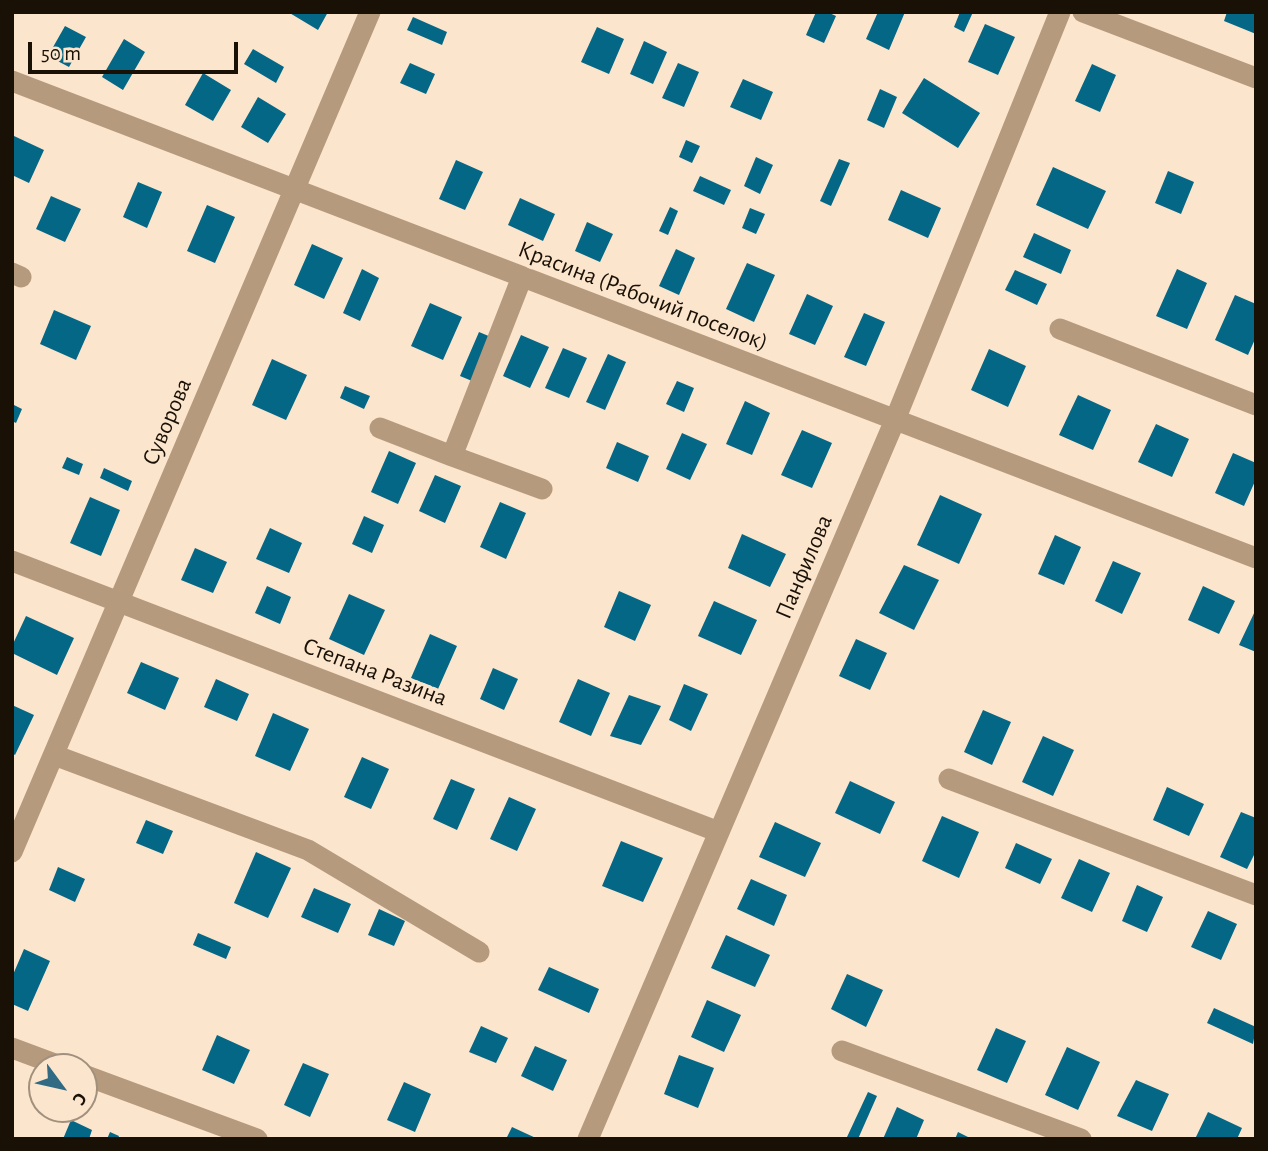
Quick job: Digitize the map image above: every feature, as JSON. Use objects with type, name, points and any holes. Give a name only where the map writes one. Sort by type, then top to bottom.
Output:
[{"type":"street","name":"Суворова","points":[[12,852],[370,12]]},
{"type":"street","name":"Панфилова","points":[[588,1139],[895,420],[1060,12]]},
{"type":"street","points":[[1083,12],[1256,78]]},
{"type":"street","name":"Красина (Рабочий поселок)","points":[[12,81],[1256,558]]},
{"type":"street","points":[[452,456],[522,277]]},
{"type":"street","points":[[1060,329],[1256,405]]},
{"type":"street","points":[[380,428],[542,489]]},
{"type":"street","name":"Степана Разина","points":[[12,561],[719,832]]},
{"type":"street","points":[[54,755],[308,850],[479,952]]},
{"type":"street","points":[[949,779],[1256,895]]},
{"type":"street","points":[[842,1051],[1081,1139]]},
{"type":"street","points":[[98,1080],[257,1139]]},
{"type":"building","points":[[288,12],[328,12],[318,30]]},
{"type":"building","points":[[816,12],[827,12],[836,16],[824,43],[806,35]]},
{"type":"building","points":[[878,12],[905,12],[889,50],[866,39]]},
{"type":"building","points":[[960,12],[973,12],[964,32],[954,27]]},
{"type":"building","points":[[1227,12],[1256,12],[1256,34],[1224,21]]},
{"type":"building","points":[[413,17],[447,32],[442,45],[407,30]]},
{"type":"building","points":[[985,24],[1015,37],[998,75],[968,62]]},
{"type":"building","points":[[65,26],[86,37],[69,67],[48,56]]},
{"type":"building","points":[[597,27],[624,39],[609,74],[581,62]]},
{"type":"building","points":[[124,39],[145,52],[123,90],[102,77]]},
{"type":"building","points":[[644,41],[667,52],[653,84],[630,74]]},
{"type":"building","points":[[253,49],[284,67],[276,83],[244,64]]},
{"type":"building","points":[[410,63],[435,74],[426,94],[400,83]]},
{"type":"building","points":[[678,63],[699,72],[684,107],[662,98]]},
{"type":"building","points":[[1092,64],[1116,75],[1100,112],[1075,101]]},
{"type":"building","points":[[203,73],[231,90],[213,121],[185,105]]},
{"type":"building","points":[[924,78],[980,113],[958,148],[902,113]]},
{"type":"building","points":[[743,79],[773,92],[761,120],[730,107]]},
{"type":"building","points":[[880,89],[897,97],[884,128],[867,120]]},
{"type":"building","points":[[258,97],[286,114],[268,143],[241,127]]},
{"type":"building","points":[[14,136],[44,150],[29,183],[12,175]]},
{"type":"building","points":[[686,140],[700,146],[692,163],[679,157]]},
{"type":"building","points":[[756,157],[773,165],[760,194],[744,186]]},
{"type":"building","points":[[839,159],[850,163],[831,206],[820,201]]},
{"type":"building","points":[[456,160],[483,172],[465,210],[439,199]]},
{"type":"building","points":[[1053,167],[1106,191],[1088,229],[1036,205]]},
{"type":"building","points":[[1168,171],[1194,182],[1181,214],[1155,203]]},
{"type":"building","points":[[700,176],[731,190],[724,205],[693,191]]},
{"type":"building","points":[[138,182],[162,192],[147,228],[123,217]]},
{"type":"building","points":[[901,190],[941,208],[928,238],[888,220]]},
{"type":"building","points":[[51,196],[81,209],[65,242],[36,229]]},
{"type":"building","points":[[520,198],[555,214],[543,241],[508,225]]},
{"type":"building","points":[[207,205],[235,217],[215,263],[187,251]]},
{"type":"building","points":[[670,207],[678,211],[668,235],[659,231]]},
{"type":"building","points":[[750,208],[765,214],[756,234],[742,228]]},
{"type":"building","points":[[587,222],[613,234],[600,262],[575,251]]},
{"type":"building","points":[[1034,233],[1071,250],[1061,274],[1023,257]]},
{"type":"building","points":[[312,244],[343,258],[324,299],[294,285]]},
{"type":"building","points":[[676,249],[695,258],[679,295],[659,286]]},
{"type":"building","points":[[747,263],[775,275],[754,322],[726,309]]},
{"type":"building","points":[[362,269],[379,278],[360,321],[343,313]]},
{"type":"building","points":[[1177,269],[1207,283],[1187,329],[1156,316]]},
{"type":"building","points":[[1015,270],[1047,284],[1037,305],[1005,290]]},
{"type":"building","points":[[807,294],[833,306],[815,345],[789,334]]},
{"type":"building","points":[[1235,295],[1256,304],[1256,337],[1248,355],[1215,340]]},
{"type":"building","points":[[430,303],[462,317],[443,360],[411,346]]},
{"type":"building","points":[[54,310],[91,326],[76,360],[40,344]]},
{"type":"building","points":[[864,313],[885,322],[866,366],[844,357]]},
{"type":"building","points":[[479,332],[491,337],[472,381],[460,376]]},
{"type":"building","points":[[521,335],[549,347],[530,388],[503,376]]},
{"type":"building","points":[[563,348],[587,358],[569,398],[545,388]]},
{"type":"building","points":[[989,349],[1026,366],[1008,407],[971,390]]},
{"type":"building","points":[[608,354],[626,362],[605,410],[586,402]]},
{"type":"building","points":[[272,359],[307,375],[286,420],[252,405]]},
{"type":"building","points":[[677,381],[694,388],[684,412],[666,404]]},
{"type":"building","points":[[345,386],[370,396],[364,409],[340,398]]},
{"type":"building","points":[[1078,395],[1111,410],[1093,450],[1059,435]]},
{"type":"building","points":[[745,401],[770,413],[752,455],[726,444]]},
{"type":"building","points":[[12,404],[22,409],[16,423],[12,421]]},
{"type":"building","points":[[1156,424],[1189,439],[1172,477],[1138,462]]},
{"type":"building","points":[[802,430],[832,443],[812,488],[781,475]]},
{"type":"building","points":[[682,433],[707,444],[690,480],[666,469]]},
{"type":"building","points":[[617,442],[649,456],[638,482],[606,468]]},
{"type":"building","points":[[389,451],[416,463],[398,504],[371,492]]},
{"type":"building","points":[[1233,453],[1256,463],[1256,479],[1244,506],[1215,493]]},
{"type":"building","points":[[67,457],[83,464],[79,475],[62,468]]},
{"type":"building","points":[[104,468],[132,481],[128,491],[100,478]]},
{"type":"building","points":[[435,475],[461,486],[445,523],[419,511]]},
{"type":"building","points":[[940,495],[982,514],[959,564],[917,545]]},
{"type":"building","points":[[90,497],[120,510],[101,556],[70,543]]},
{"type":"building","points":[[500,502],[526,513],[506,559],[480,547]]},
{"type":"building","points":[[364,516],[384,525],[372,553],[352,544]]},
{"type":"building","points":[[270,528],[302,543],[289,573],[256,559]]},
{"type":"building","points":[[742,534],[786,554],[770,587],[728,568]]},
{"type":"building","points":[[1055,535],[1081,547],[1064,585],[1038,574]]},
{"type":"building","points":[[195,548],[227,562],[213,593],[181,580]]},
{"type":"building","points":[[1113,561],[1141,573],[1122,614],[1095,601]]},
{"type":"building","points":[[904,565],[939,580],[914,630],[879,613]]},
{"type":"building","points":[[267,586],[291,597],[280,624],[255,613]]},
{"type":"building","points":[[1203,586],[1235,601],[1219,634],[1188,620]]},
{"type":"building","points":[[619,591],[651,605],[635,641],[604,627]]},
{"type":"building","points":[[349,594],[385,610],[364,655],[329,639]]},
{"type":"building","points":[[714,601],[757,620],[741,655],[698,636]]},
{"type":"building","points":[[1256,609],[1256,652],[1239,645]]},
{"type":"building","points":[[26,616],[74,638],[57,675],[12,653],[12,646]]},
{"type":"building","points":[[430,634],[457,646],[438,689],[411,678]]},
{"type":"building","points":[[856,639],[887,653],[870,690],[839,676]]},
{"type":"building","points":[[141,662],[179,678],[165,710],[127,693]]},
{"type":"building","points":[[493,668],[518,679],[504,710],[480,699]]},
{"type":"building","points":[[216,679],[249,694],[237,721],[204,707]]},
{"type":"building","points":[[578,679],[610,693],[591,736],[559,722]]},
{"type":"building","points":[[684,684],[708,694],[691,731],[669,720]]},
{"type":"building","points":[[629,695],[661,706],[641,745],[610,736]]},
{"type":"building","points":[[12,705],[34,715],[15,755],[12,753]]},
{"type":"building","points":[[983,710],[1011,722],[992,765],[964,752]]},
{"type":"building","points":[[273,713],[309,729],[290,771],[255,756]]},
{"type":"building","points":[[1043,736],[1074,750],[1053,796],[1022,782]]},
{"type":"building","points":[[362,757],[389,769],[371,809],[344,797]]},
{"type":"building","points":[[451,779],[475,789],[457,830],[433,819]]},
{"type":"building","points":[[850,781],[895,802],[880,834],[835,813]]},
{"type":"building","points":[[1167,787],[1204,804],[1189,836],[1153,820]]},
{"type":"building","points":[[509,797],[536,809],[517,851],[490,839]]},
{"type":"building","points":[[1241,812],[1256,818],[1256,851],[1247,869],[1220,857]]},
{"type":"building","points":[[942,816],[979,832],[959,878],[922,861]]},
{"type":"building","points":[[146,820],[173,831],[163,854],[136,843]]},
{"type":"building","points":[[775,822],[821,843],[805,877],[759,857]]},
{"type":"building","points":[[621,841],[663,858],[643,902],[602,886]]},
{"type":"building","points":[[1016,843],[1052,859],[1040,884],[1005,868]]},
{"type":"building","points":[[256,852],[291,868],[268,918],[234,903]]},
{"type":"building","points":[[1079,859],[1110,873],[1092,912],[1061,898]]},
{"type":"building","points":[[58,867],[85,879],[75,902],[49,890]]},
{"type":"building","points":[[751,879],[787,895],[774,926],[737,909]]},
{"type":"building","points":[[1137,885],[1163,897],[1147,932],[1122,921]]},
{"type":"building","points":[[314,888],[351,904],[338,933],[301,917]]},
{"type":"building","points":[[379,909],[405,921],[394,946],[368,935]]},
{"type":"building","points":[[1208,911],[1237,924],[1221,960],[1191,947]]},
{"type":"building","points":[[198,933],[231,947],[226,959],[193,945]]},
{"type":"building","points":[[726,935],[770,955],[755,987],[711,968]]},
{"type":"building","points":[[24,949],[50,961],[28,1011],[12,1004],[12,977]]},
{"type":"building","points":[[549,967],[599,989],[589,1013],[538,990]]},
{"type":"building","points":[[847,974],[883,990],[866,1027],[831,1009]]},
{"type":"building","points":[[707,1000],[741,1015],[724,1052],[691,1037]]},
{"type":"building","points":[[1214,1008],[1256,1027],[1253,1044],[1207,1023]]},
{"type":"building","points":[[481,1026],[508,1038],[496,1063],[469,1052]]},
{"type":"building","points":[[996,1028],[1026,1041],[1007,1083],[977,1070]]},
{"type":"building","points":[[217,1035],[250,1050],[234,1084],[202,1070]]},
{"type":"building","points":[[535,1046],[567,1060],[553,1091],[521,1076]]},
{"type":"building","points":[[1067,1047],[1100,1062],[1078,1110],[1045,1095]]},
{"type":"building","points":[[679,1055],[714,1068],[698,1108],[664,1094]]},
{"type":"building","points":[[303,1063],[329,1074],[310,1117],[284,1105]]},
{"type":"building","points":[[1136,1080],[1169,1094],[1152,1131],[1117,1116]]},
{"type":"building","points":[[404,1082],[431,1094],[415,1132],[387,1120]]},
{"type":"building","points":[[868,1092],[877,1096],[858,1139],[851,1139],[847,1137]]},
{"type":"building","points":[[897,1107],[924,1120],[916,1139],[883,1139]]},
{"type":"building","points":[[1208,1112],[1242,1128],[1237,1139],[1195,1139]]},
{"type":"building","points":[[70,1123],[77,1123],[92,1130],[89,1139],[63,1139]]},
{"type":"building","points":[[512,1127],[538,1139],[506,1139]]},
{"type":"building","points":[[110,1132],[119,1136],[118,1139],[107,1139]]},
{"type":"building","points":[[958,1132],[972,1139],[955,1139]]}]
